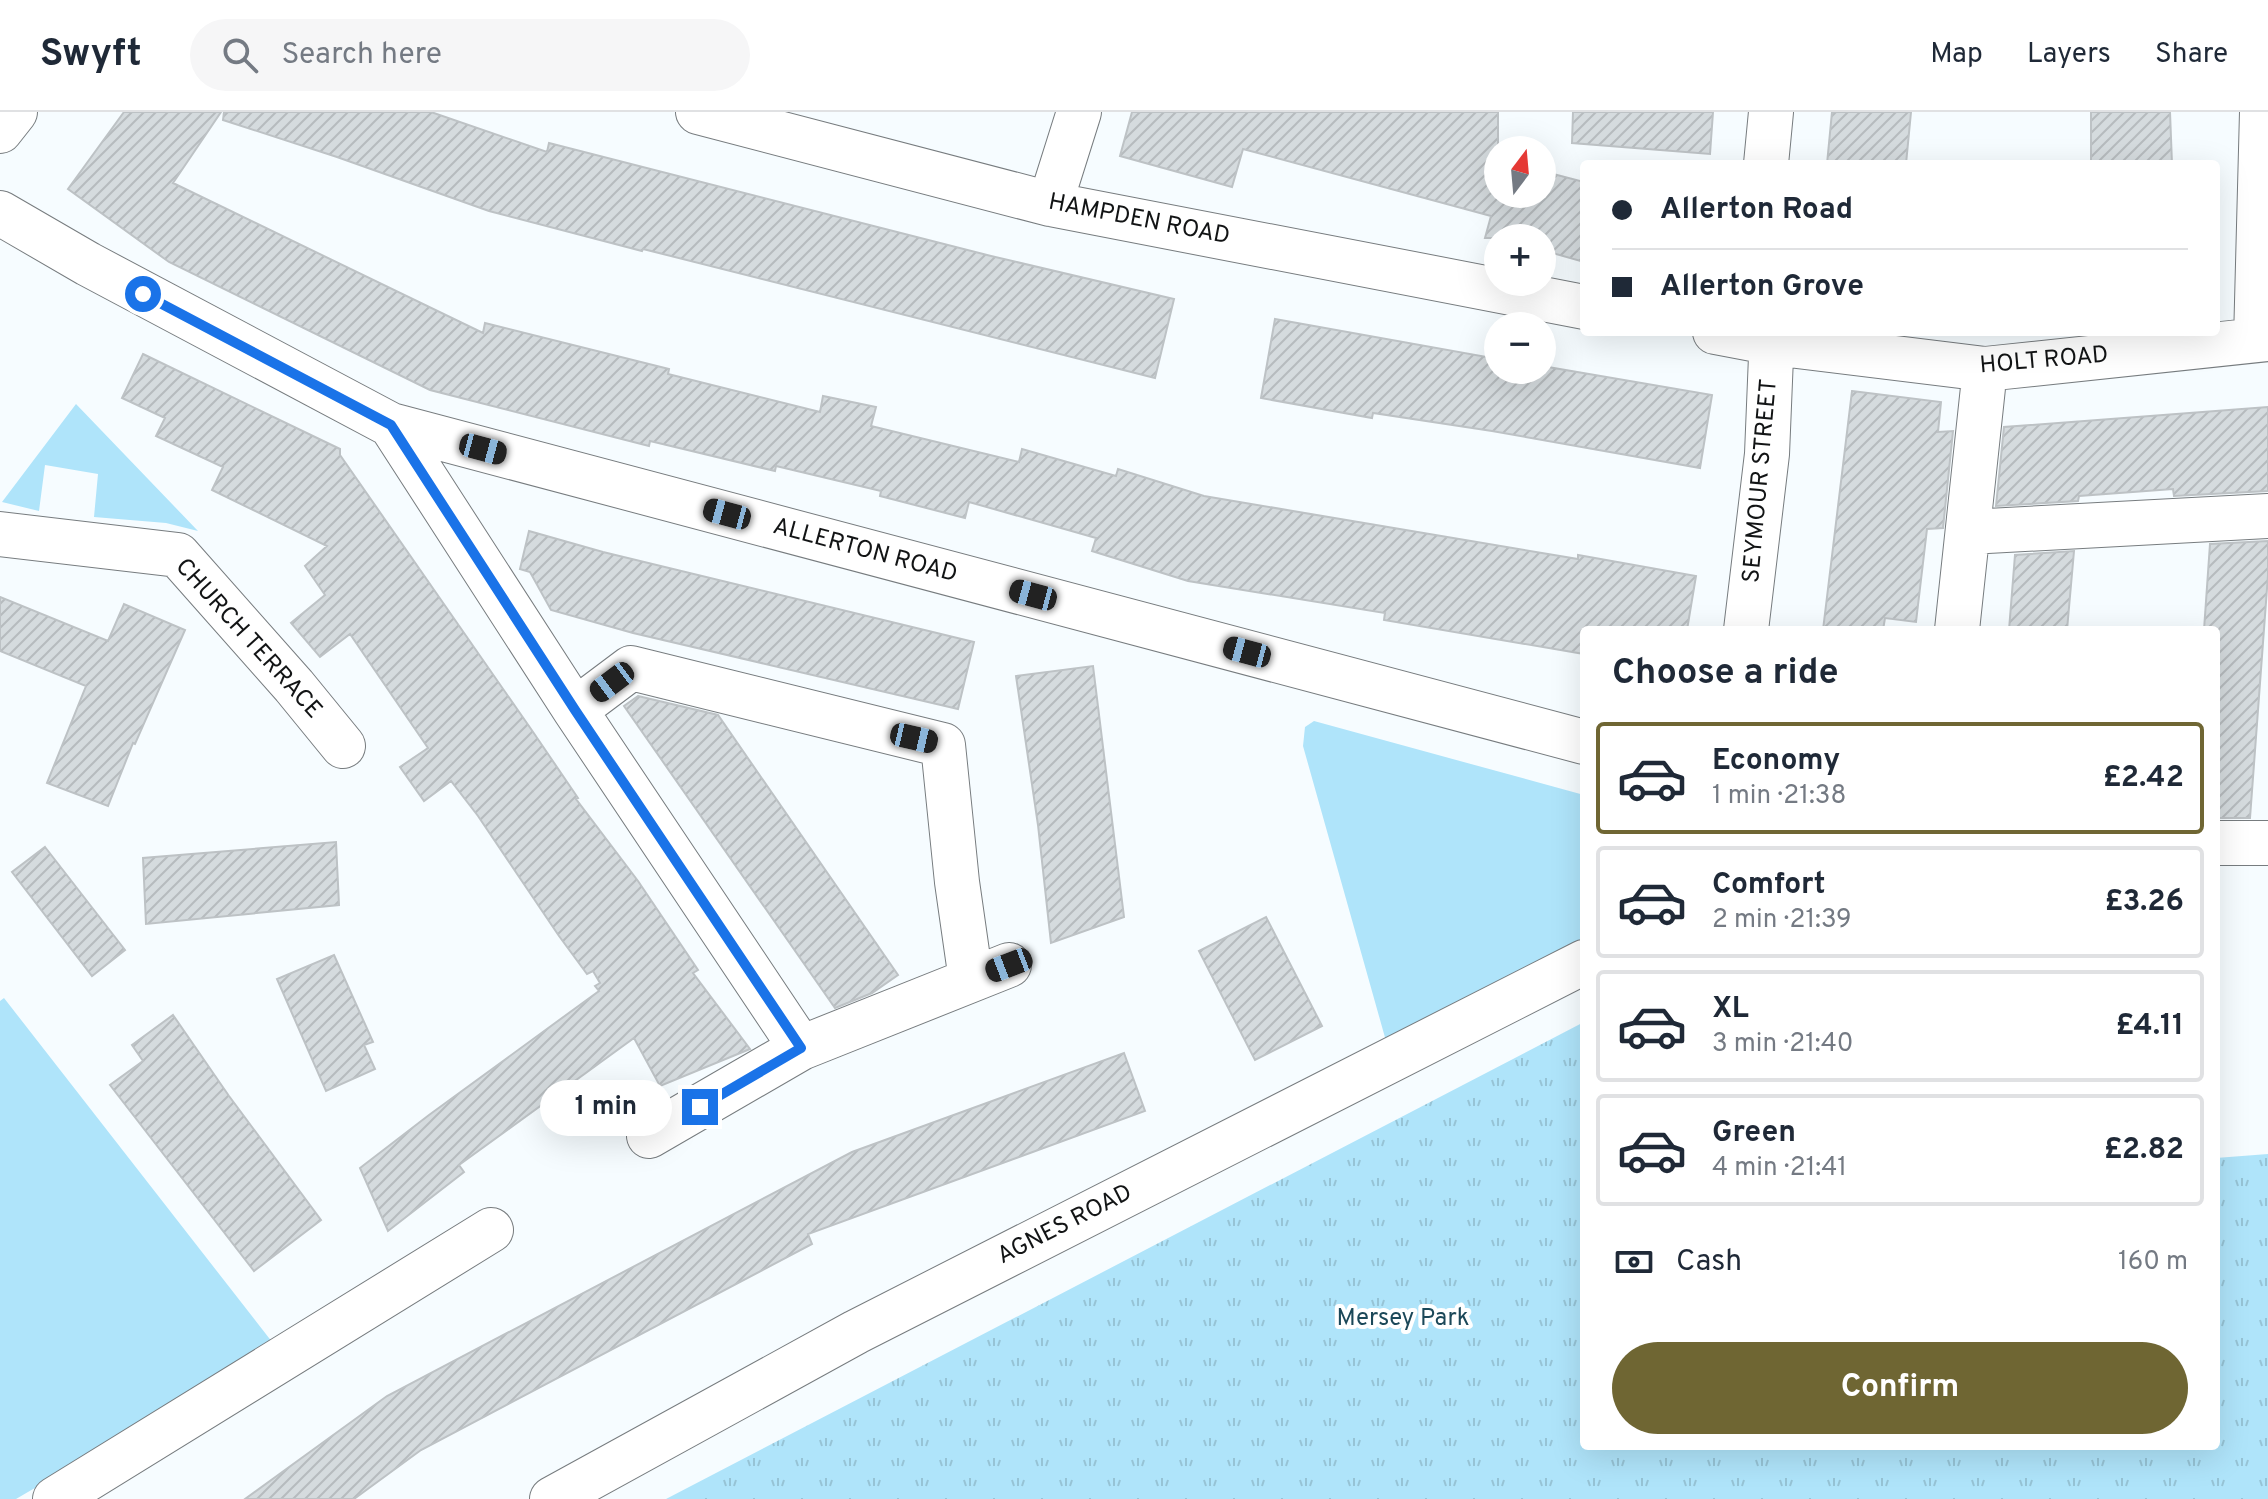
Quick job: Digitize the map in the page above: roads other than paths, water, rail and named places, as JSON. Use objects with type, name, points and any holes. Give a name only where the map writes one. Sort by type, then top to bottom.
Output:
[{"type":"street","points":[[0,131],[15,112]]},
{"type":"street","name":"HAMPDEN ROAD","points":[[698,112],[1050,204],[1580,306]]},
{"type":"street","points":[[1050,204],[1079,112]]},
{"type":"street","points":[[1766,160],[1771,112]]},
{"type":"street","points":[[2262,112],[2262,340]]},
{"type":"street","name":"ALLERTON ROAD","points":[[0,213],[88,264],[391,425],[1580,741]]},
{"type":"street","name":"HOLT ROAD","points":[[1772,338],[1985,369],[2262,340]]},
{"type":"street","name":"SEYMOUR STREET","points":[[1746,626],[1767,454],[1772,338]]},
{"type":"street","points":[[1957,626],[1985,369]]},
{"type":"street","points":[[391,425],[575,710],[801,1048]]},
{"type":"street","points":[[1969,532],[2268,516]]},
{"type":"street","name":"CHURCH TERRACE","points":[[0,534],[178,555],[343,746]]},
{"type":"street","points":[[575,710],[631,668],[943,745],[957,882],[990,973],[801,1048],[649,1136]]},
{"type":"street","points":[[2220,843],[2268,843]]},
{"type":"street","name":"AGNES ROAD","points":[[552,1499],[856,1332],[1580,964]]},
{"type":"street","points":[[55,1499],[491,1230]]},
{"type":"park label","name":"Mersey Park","points":[[1403,1319]]}]
